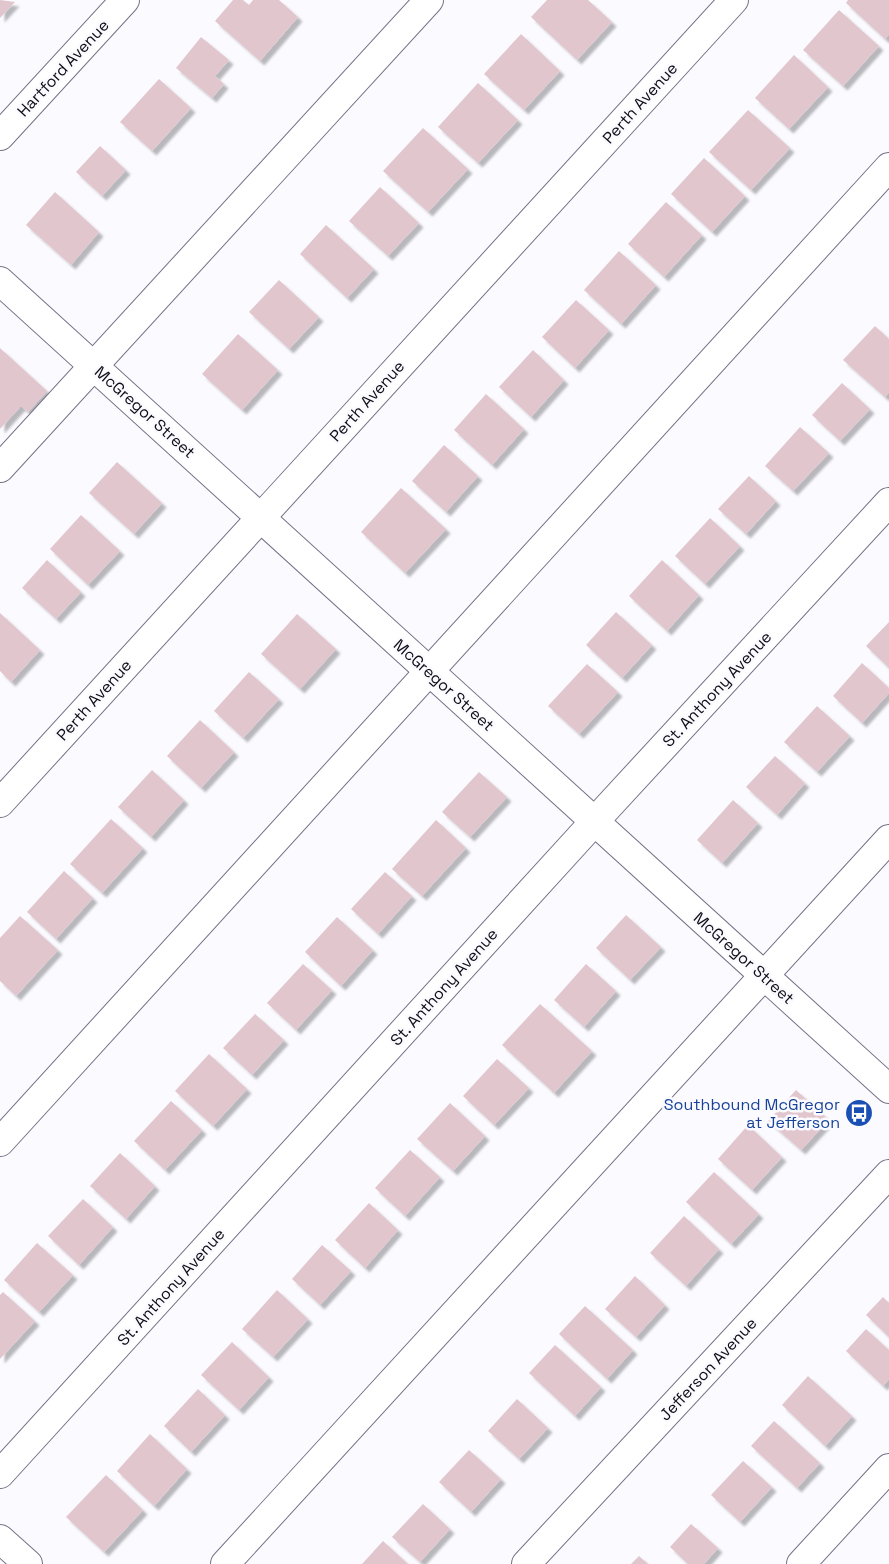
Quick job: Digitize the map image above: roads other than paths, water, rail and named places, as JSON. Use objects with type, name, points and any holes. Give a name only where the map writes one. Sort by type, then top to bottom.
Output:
[{"type":"street","name":"Hartford Avenue","points":[[0,136],[125,0]]},
{"type":"street","points":[[0,468],[429,0]]},
{"type":"street","name":"Perth Avenue","points":[[0,803],[734,0]]},
{"type":"street","points":[[0,1142],[889,167]]},
{"type":"street","name":"McGregor Street","points":[[0,280],[889,1089]]},
{"type":"street","name":"St. Anthony Avenue","points":[[0,1474],[594,822],[889,502]]},
{"type":"street","points":[[225,1564],[889,839]]},
{"type":"street","name":"Jefferson Avenue","points":[[526,1564],[889,1174]]},
{"type":"street","points":[[801,1564],[889,1468]]},
{"type":"street","points":[[0,1538],[28,1564]]},
{"type":"place","name":"Southbound McGregor at Jefferson","points":[[859,1113]]}]
